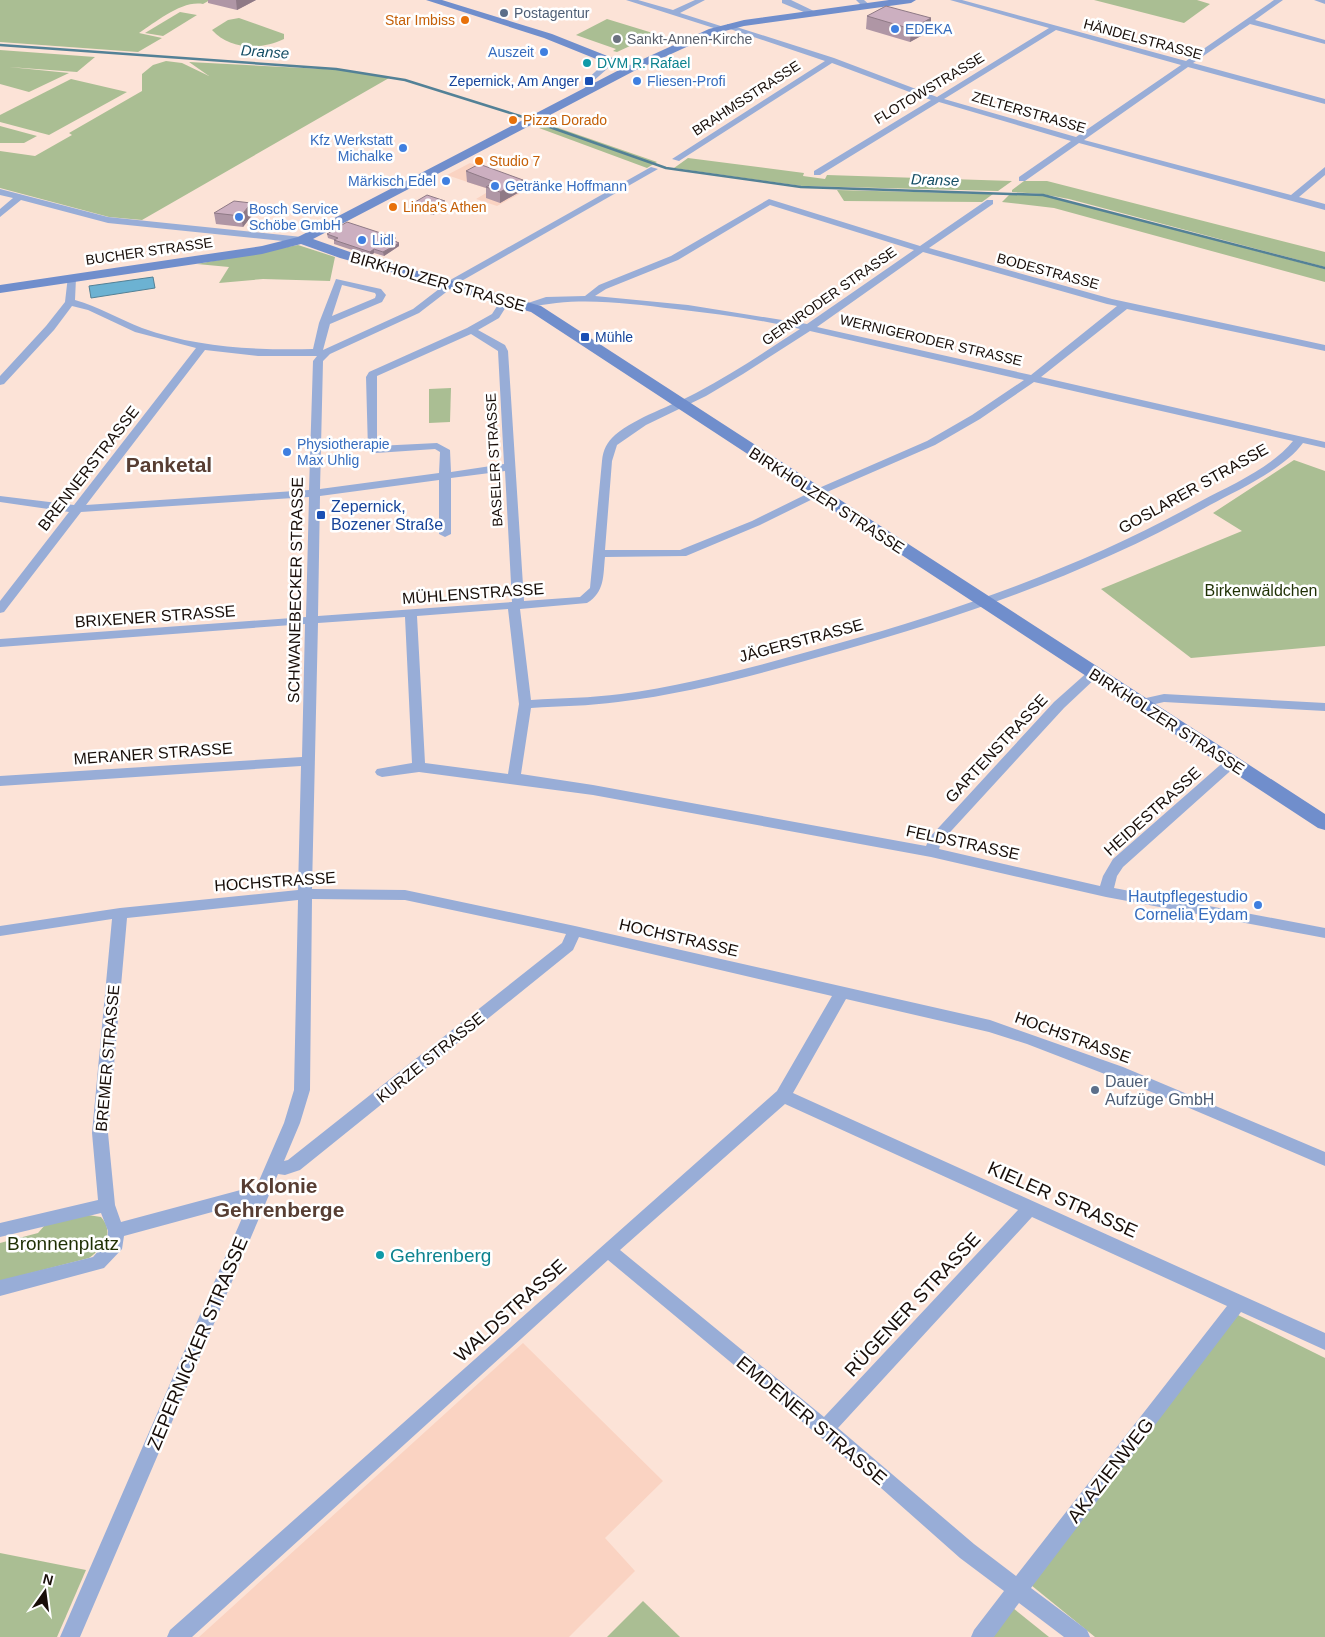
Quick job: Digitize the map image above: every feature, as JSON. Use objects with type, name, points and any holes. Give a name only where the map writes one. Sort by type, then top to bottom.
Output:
[{"type":"main road","points":[[302,240],[630,69],[727,27]]},
{"type":"street","points":[[431,0],[535,31],[630,69]]},
{"type":"street","name":"ZELTERSTRASSE","points":[[630,0],[727,27],[831,60],[936,99],[1325,208]]},
{"type":"street","points":[[673,13],[700,0]]},
{"type":"street","points":[[788,0],[785,2],[814,14]]},
{"type":"street","points":[[727,27],[814,14],[863,3],[911,0]]},
{"type":"street","name":"HÄNDELSTRASSE","points":[[954,0],[1325,102]]},
{"type":"street","points":[[1022,179],[1279,0]]},
{"type":"street","points":[[1318,0],[1325,2]]},
{"type":"street","points":[[1249,21],[1325,42]]},
{"type":"street","name":"FLOTOWSTRASSE","points":[[817,173],[1055,28]]},
{"type":"street","name":"BRAHMSSTRASSE","points":[[676,159],[831,60]]},
{"type":"street","points":[[590,90],[587,83],[611,62]]},
{"type":"street","points":[[70,302],[91,308],[139,330],[202,346],[258,353],[320,354],[416,311],[437,297],[450,284],[654,170]]},
{"type":"street","points":[[1292,199],[1325,170]]},
{"type":"street","points":[[0,192],[108,220],[302,240]]},
{"type":"street","points":[[0,214],[19,197]]},
{"type":"street","name":"BODESTRASSE","points":[[587,300],[594,290],[656,268],[678,257],[769,202],[921,249],[1124,306],[1325,348]]},
{"type":"street","name":"GERNRODER STRASSE","points":[[680,405],[746,369],[990,202]]},
{"type":"street","name":"BUCHER STRASSE","points":[[0,289],[262,250],[302,240]]},
{"type":"street","name":"BIRKHOLZER STRASSE","points":[[302,240],[527,305],[1325,823]]},
{"type":"street","points":[[0,382],[50,328],[70,302],[71,278]]},
{"type":"street","name":"SCHWANEBECKER STRASSE","points":[[307,833],[318,361],[324,323],[339,281],[378,291],[381,295],[379,300],[324,323]]},
{"type":"street","points":[[445,534],[446,457],[442,448],[376,450],[372,448],[371,377],[389,366],[471,330],[496,316],[506,299]]},
{"type":"street","name":"WERNIGERODER STRASSE","points":[[527,305],[543,300],[587,300],[696,309],[808,328],[1325,445]]},
{"type":"street","points":[[599,553],[682,554],[756,523],[817,493],[931,443],[976,417],[1032,379],[1124,306]]},
{"type":"street","name":"BASELER STRASSE","points":[[471,330],[501,347],[503,351],[516,606],[525,704],[514,778]]},
{"type":"street","name":"BRENNERSTRASSE","points":[[0,609],[202,346]]},
{"type":"street","name":"MÜHLENSTRASSE","points":[[312,622],[568,602],[583,600],[592,595],[596,588],[610,448],[620,438],[680,405]]},
{"type":"street","name":"GOSLARER STRASSE","points":[[985,602],[1109,553],[1169,523],[1283,456],[1300,439]]},
{"type":"street","points":[[0,499],[76,509],[315,493],[510,467]]},
{"type":"street","name":"JÄGERSTRASSE","points":[[525,704],[629,697],[773,666],[861,642],[985,602]]},
{"type":"street","points":[[412,614],[419,767]]},
{"type":"street","name":"BRIXENER STRASSE","points":[[0,644],[312,622]]},
{"type":"street","name":"GARTENSTRASSE","points":[[931,852],[935,840],[988,781],[1059,704],[1094,673]]},
{"type":"street","points":[[1142,704],[1164,698],[1325,707]]},
{"type":"street","name":"MERANER STRASSE","points":[[0,781],[309,761]]},
{"type":"street","name":"HEIDESTRASSE","points":[[1106,892],[1110,876],[1118,863],[1232,762]]},
{"type":"street","name":"FELDSTRASSE","points":[[382,772],[419,767],[497,779],[514,778],[597,791],[931,852],[1106,892],[1325,933]]},
{"type":"street","name":"ZEPERNICKER STRASSE","points":[[70,1637],[274,1167],[292,1123],[302,1090],[307,833]]},
{"type":"street","name":"HOCHSTRASSE","points":[[0,931],[120,913],[305,894],[405,895],[576,931],[990,1026],[1044,1043],[1181,1097],[1325,1159]]},
{"type":"street","name":"BREMER STRASSE","points":[[116,1231],[107,1205],[100,1133],[120,913]]},
{"type":"street","name":"KURZE STRASSE","points":[[274,1167],[285,1168],[294,1166],[568,946],[576,931]]},
{"type":"street","name":"WALDSTRASSE","points":[[177,1637],[608,1250],[783,1096],[842,992]]},
{"type":"street","name":"KIELER STRASSE","points":[[783,1096],[1029,1206],[1325,1342]]},
{"type":"street","points":[[0,1288],[98,1263],[116,1244],[116,1231],[248,1195],[260,1198]]},
{"type":"street","points":[[0,1230],[107,1205]]},
{"type":"street","name":"RÜGENER STRASSE","points":[[824,1430],[966,1275],[1024,1215],[1029,1206]]},
{"type":"street","name":"EMDENER STRASSE","points":[[608,1250],[879,1474],[967,1551],[1080,1637]]},
{"type":"street","name":"AKAZIENWEG","points":[[981,1637],[1233,1311],[1237,1302]]},
{"type":"shaded area","points":[[470,163],[534,186],[497,206],[476,199],[491,190],[447,175]]},
{"type":"shaded area","points":[[523,1343],[663,1481],[605,1538],[635,1571],[569,1637],[199,1637]]},
{"type":"green space","points":[[0,0],[210,0],[203,4],[187,5],[178,9],[139,33],[162,38],[138,52],[0,42]]},
{"type":"green space","points":[[1094,0],[1197,0],[1210,4],[1184,23]]},
{"type":"green space","points":[[180,12],[197,15],[163,36],[145,33]]},
{"type":"green space","points":[[239,18],[284,34],[284,39],[266,45],[237,45],[219,37],[212,30],[228,20]]},
{"type":"green space","points":[[607,19],[656,34],[617,52],[613,51],[616,49],[576,35]]},
{"type":"green space","points":[[0,50],[95,57],[77,72],[9,67],[69,73],[29,92],[0,84]]},
{"type":"green space","points":[[166,61],[182,63],[209,76],[189,62],[343,70],[389,78],[142,220],[109,217],[0,188],[0,151],[35,156],[72,135],[69,133],[142,91],[142,74],[153,65]]},
{"type":"green space","points":[[71,79],[127,92],[49,135],[0,122],[0,115]]},
{"type":"green space","points":[[547,124],[657,162],[647,168],[539,128]]},
{"type":"green space","points":[[0,126],[37,136],[24,143],[0,143]]},
{"type":"green space","points":[[688,158],[804,173],[803,176],[825,179],[827,175],[1012,181],[998,191],[802,186],[674,168]]},
{"type":"green space","points":[[1024,181],[1047,181],[1325,252],[1325,267],[1069,199],[1042,194],[1012,192]]},
{"type":"green space","points":[[837,190],[993,194],[982,202],[844,201]]},
{"type":"green space","points":[[1010,194],[1042,195],[1325,269],[1325,282],[1054,208],[1002,202]]},
{"type":"green space","points":[[298,245],[335,257],[330,281],[263,279],[219,283],[229,267],[197,264]]},
{"type":"green space","points":[[451,388],[450,422],[429,423],[429,389]]},
{"type":"green space","name":"Birkenwäldchen","points":[[1294,460],[1325,471],[1325,646],[1191,658],[1101,589],[1242,531],[1213,513]]},
{"type":"green space","name":"Bronnenplatz","points":[[88,1215],[101,1217],[107,1229],[106,1239],[103,1244],[89,1258],[0,1281],[0,1243],[38,1233],[45,1225]]},
{"type":"green space","points":[[1238,1315],[1325,1358],[1325,1637],[1095,1637],[1026,1581]]},
{"type":"green space","points":[[0,1553],[86,1570],[57,1637],[0,1637]]},
{"type":"green space","points":[[643,1601],[680,1637],[607,1637]]},
{"type":"green space","points":[[1008,1604],[1049,1637],[981,1637]]},
{"type":"water","points":[[153,277],[155,288],[91,298],[89,286]]},
{"type":"building","points":[[886,6],[931,18],[911,29],[867,16]]},
{"type":"building","points":[[479,164],[523,180],[500,192],[486,187],[495,182],[466,171]]},
{"type":"building","points":[[427,195],[445,201],[432,208],[415,202]]},
{"type":"building","points":[[234,201],[251,203],[241,216],[214,213]]},
{"type":"building","name":"Lidl","points":[[347,222],[396,238],[392,240],[399,243],[383,252],[374,249],[370,252],[334,240],[338,238],[327,234]]},
{"type":"waterway","name":"Dranse","points":[[0,45],[336,69],[405,80],[523,117]]},
{"type":"waterway","name":"Dranse","points":[[544,125],[666,168],[801,187],[1043,195],[1325,268]]},
{"type":"place","name":"Postagentur","points":[[504,13]]},
{"type":"place","name":"Star Imbiss","points":[[465,20]]},
{"type":"place","name":"EDEKA","points":[[895,29]]},
{"type":"place","name":"Sankt-Annen-Kirche","points":[[617,39]]},
{"type":"place","name":"Auszeit","points":[[544,52]]},
{"type":"place","name":"DVM R. Rafael","points":[[587,63]]},
{"type":"place","name":"Zepernick, Am Anger","points":[[589,81]]},
{"type":"place","name":"Fliesen-Profi","points":[[637,81]]},
{"type":"place","name":"Pizza Dorado","points":[[513,120]]},
{"type":"place","name":"Kfz Werkstatt Michalke","points":[[403,148]]},
{"type":"place","name":"Studio 7","points":[[479,161]]},
{"type":"place","name":"Märkisch Edel","points":[[446,181]]},
{"type":"place","name":"Getränke Hoffmann","points":[[495,186]]},
{"type":"place","name":"Linda's Athen","points":[[393,207]]},
{"type":"place","name":"Bosch Service Schöbe GmbH","points":[[239,217]]},
{"type":"place","name":"Lidl","points":[[362,240]]},
{"type":"place","name":"Mühle","points":[[585,337]]},
{"type":"place","name":"Physiotherapie Max Uhlig","points":[[287,452]]},
{"type":"place","name":"Zepernick, Bozener Straße","points":[[321,515]]},
{"type":"place","name":"Hautpflegestudio Cornelia Eydam","points":[[1258,905]]},
{"type":"place","name":"Dauer Aufzüge GmbH","points":[[1095,1090]]},
{"type":"place","name":"Gehrenberg","points":[[380,1255]]},
{"type":"district","name":"Panketal","points":[[169,465]]},
{"type":"district","name":"Kolonie Gehrenberge","points":[[279,1198]]}]
